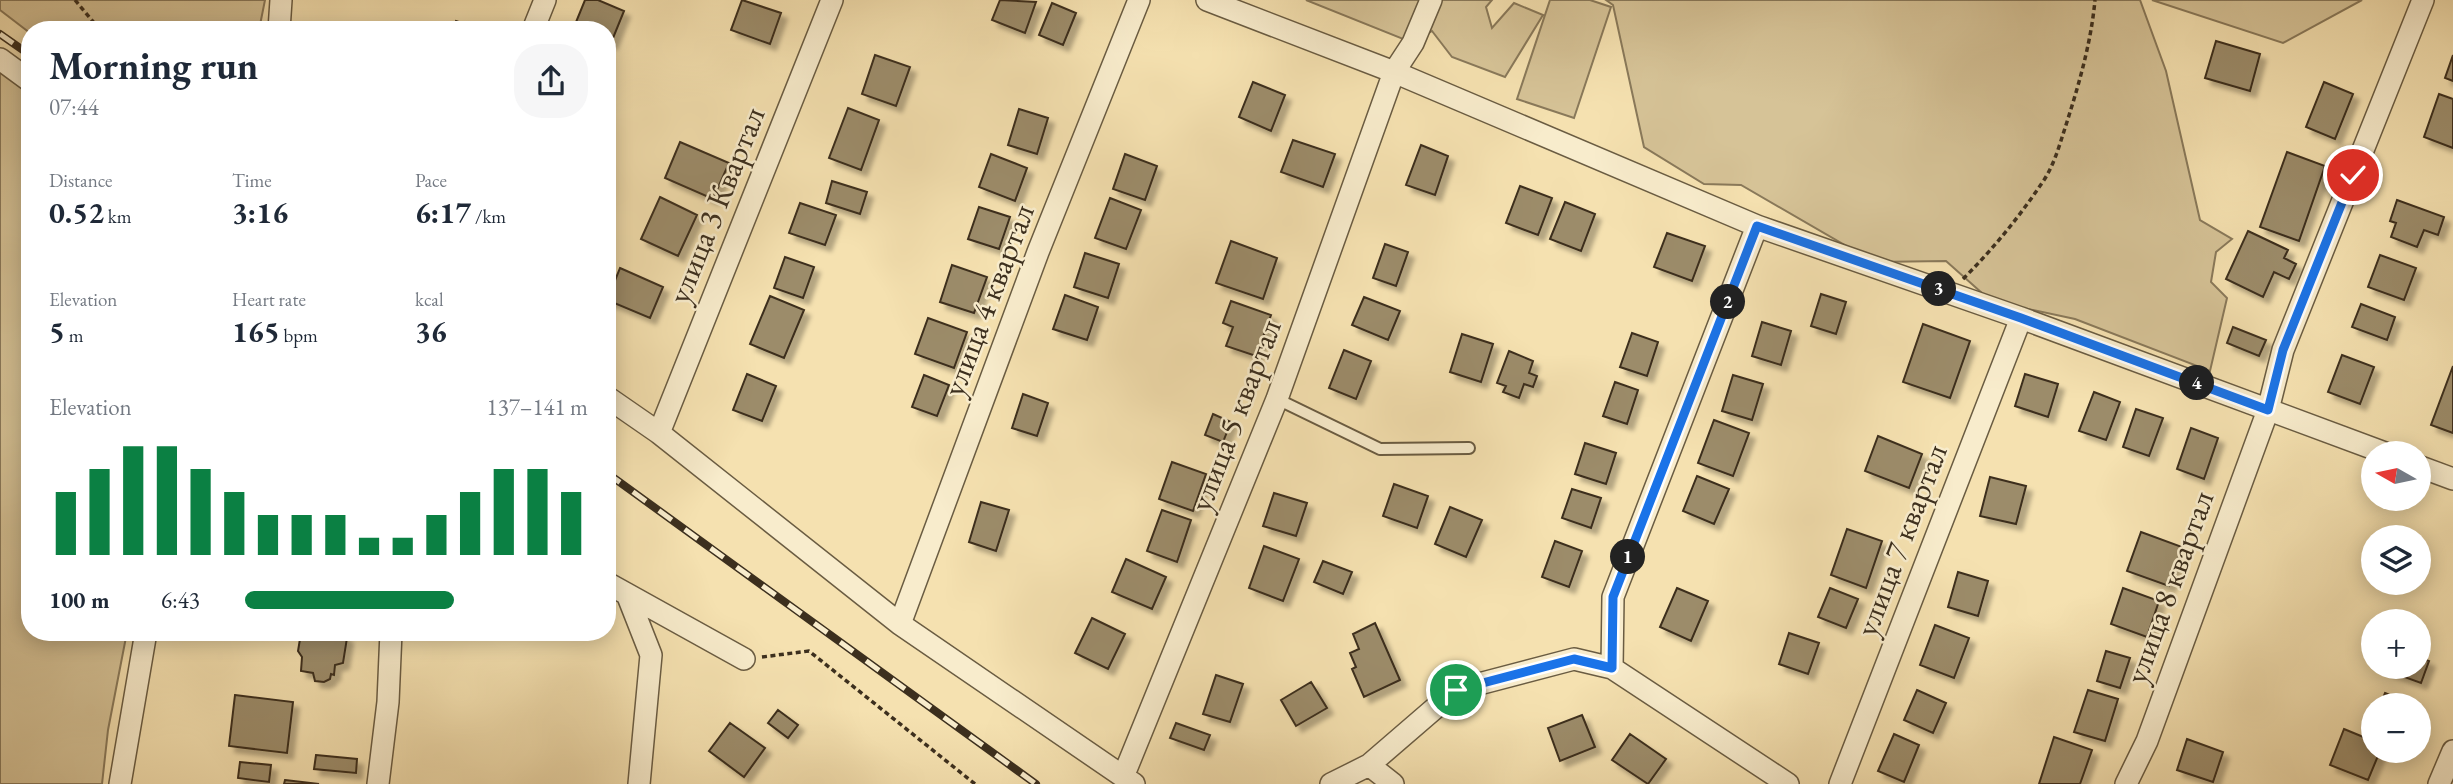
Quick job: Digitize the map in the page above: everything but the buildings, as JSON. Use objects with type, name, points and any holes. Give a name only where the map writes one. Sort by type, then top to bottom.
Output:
[{"type":"street","points":[[280,21],[281,0]]},
{"type":"street","points":[[537,21],[545,0]]},
{"type":"street","name":"улица 3 Квартал","points":[[659,433],[832,0]]},
{"type":"street","name":"улица 4 квартал","points":[[900,624],[1038,252],[1139,0]]},
{"type":"street","points":[[1207,0],[1394,72],[1757,226],[2021,318],[2361,444]]},
{"type":"street","name":"улица 5 квартал","points":[[1128,780],[1277,399],[1394,72],[1413,43],[1431,0]]},
{"type":"street","name":"улица 8 квартал","points":[[2126,784],[2147,741],[2268,410],[2283,350],[2423,0]]},
{"type":"street","points":[[0,59],[21,74]]},
{"type":"street","points":[[1612,668],[1613,597],[1757,226]]},
{"type":"street","name":"улица 7 квартал","points":[[1840,784],[2021,318]]},
{"type":"street","points":[[616,403],[659,433],[900,624],[1128,780]]},
{"type":"street","points":[[2431,471],[2453,479]]},
{"type":"street","points":[[616,588],[744,659]]},
{"type":"street","points":[[627,594],[651,655],[639,784]]},
{"type":"street","points":[[120,784],[144,641]]},
{"type":"street","points":[[378,784],[388,702],[391,641]]},
{"type":"street","points":[[1331,784],[1369,765],[1456,690],[1574,659],[1612,668],[1788,784]]},
{"type":"street","points":[[2439,784],[2453,751]]},
{"type":"street","points":[[1369,765],[1393,784]]},
{"type":"lane","points":[[1277,399],[1380,449],[1469,448]]},
{"type":"path","points":[[75,0],[92,21]]},
{"type":"path","points":[[1949,293],[2000,242],[2045,178],[2055,157],[2081,79],[2093,24],[2095,0]]},
{"type":"path","points":[[744,659],[808,651],[975,784]]},
{"type":"shaded area","points":[[0,0],[265,0],[261,21],[21,21],[21,26],[0,10]]},
{"type":"shaded area","points":[[1306,0],[1492,0],[1486,7],[1492,28],[1514,3],[1543,15],[1505,77],[1452,57],[1432,31],[1413,43]]},
{"type":"shaded area","points":[[1550,0],[1590,0],[1611,7],[1574,118],[1517,99]]},
{"type":"shaded area","points":[[1606,0],[2140,0],[2166,71],[2200,220],[2232,239],[2216,252],[2211,282],[2227,298],[2210,371],[2075,319],[1991,301],[1946,261],[1874,262],[1741,185],[1704,184],[1644,147],[1613,5]]},
{"type":"shaded area","points":[[2152,0],[2362,0],[2283,43]]},
{"type":"shaded area","points":[[0,67],[21,82],[21,641],[125,641],[108,730],[102,784],[0,784]]},
{"type":"railway","points":[[0,34],[21,49]]},
{"type":"railway","points":[[616,480],[1036,784]]},
{"type":"route","points":[[1456,690],[1574,659],[1612,668],[1613,597],[1757,226],[2021,318],[2268,410],[2283,350],[2353,175]]}]
